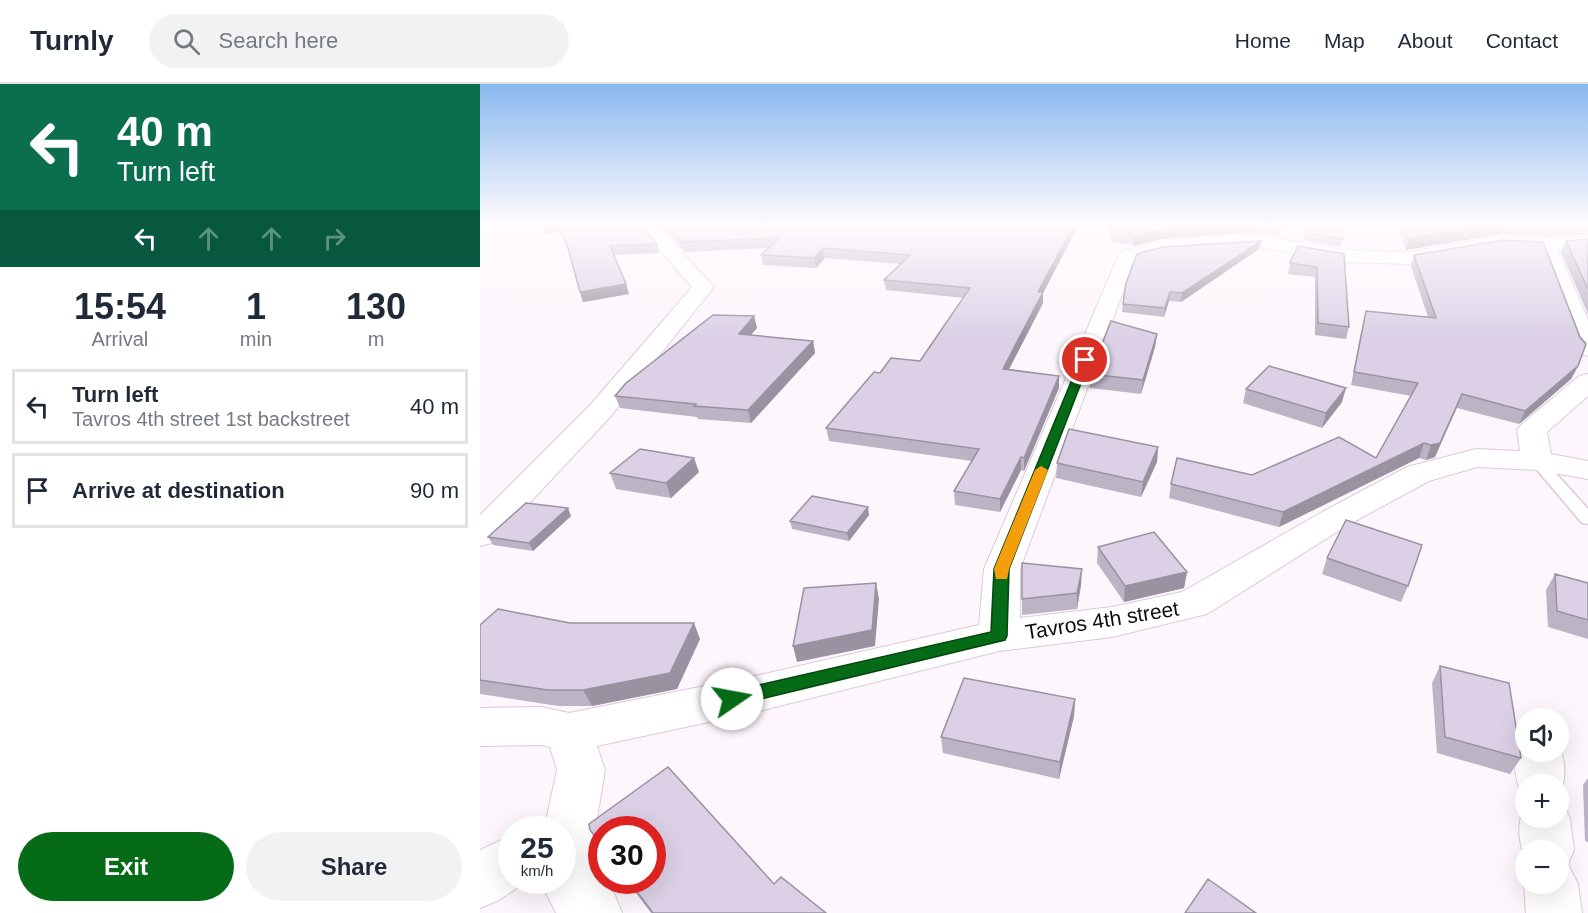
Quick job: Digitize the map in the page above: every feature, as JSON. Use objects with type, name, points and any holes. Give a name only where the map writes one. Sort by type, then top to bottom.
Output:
[{"type":"street","points":[[480,535],[601,410],[703,287],[680,262]]},
{"type":"street","points":[[999,636],[1002,569],[1125,262]]},
{"type":"street","points":[[1554,262],[1588,349]]},
{"type":"street","points":[[1537,461],[1532,430],[1588,381]]},
{"type":"street","name":"Tavros 4th street","points":[[569,732],[755,694],[999,636],[1112,622],[1193,604],[1336,518],[1418,474],[1476,458],[1537,461],[1588,470]]},
{"type":"street","points":[[480,727],[541,726],[569,732],[581,770],[569,816]]},
{"type":"street","points":[[480,881],[498,870]]},
{"type":"street","points":[[576,894],[594,913]]},
{"type":"street","points":[[1552,894],[1554,913]]},
{"type":"lane","points":[[1537,461],[1588,519]]},
{"type":"building","points":[[572,262],[617,262],[626,284],[580,292]]},
{"type":"building","points":[[903,262],[1054,262],[1038,292],[1043,292],[1003,369],[1059,376],[1024,458],[1021,457],[1000,499],[954,491],[979,449],[826,428],[874,372],[880,373],[891,358],[920,361],[970,288],[884,280]]},
{"type":"building","points":[[1134,262],[1230,262],[1182,293],[1170,292],[1165,308],[1123,304],[1126,283]]},
{"type":"building","points":[[1345,262],[1349,327],[1318,323],[1317,267],[1290,263]]},
{"type":"building","points":[[1416,262],[1551,262],[1580,337],[1586,344],[1578,366],[1525,411],[1462,394],[1440,443],[1431,445],[1424,443],[1283,512],[1171,484],[1177,458],[1252,475],[1339,437],[1376,458],[1418,383],[1354,372],[1366,311],[1436,318]]},
{"type":"building","points":[[1575,262],[1588,262],[1588,289]]},
{"type":"building","points":[[713,315],[754,316],[739,334],[813,341],[748,410],[615,396],[626,383]]},
{"type":"building","points":[[1111,321],[1157,334],[1143,380],[1090,374]]},
{"type":"building","points":[[1269,366],[1346,388],[1326,413],[1246,389]]},
{"type":"building","points":[[1069,429],[1158,447],[1143,482],[1057,463]]},
{"type":"building","points":[[640,449],[694,458],[666,483],[610,473]]},
{"type":"building","points":[[812,496],[868,507],[847,533],[790,521]]},
{"type":"building","points":[[526,503],[568,508],[529,543],[488,537]]},
{"type":"building","points":[[1346,520],[1422,545],[1408,586],[1327,558]]},
{"type":"building","points":[[1154,532],[1187,572],[1125,586],[1098,547]]},
{"type":"building","points":[[1022,563],[1082,569],[1077,593],[1022,599]]},
{"type":"building","points":[[1555,574],[1588,583],[1588,620],[1557,611]]},
{"type":"building","points":[[876,583],[872,630],[793,646],[804,588]]},
{"type":"building","points":[[498,609],[570,623],[694,623],[670,673],[583,690],[548,690],[480,680],[480,625]]},
{"type":"building","points":[[1440,666],[1509,683],[1515,720],[1515,756],[1445,737]]},
{"type":"building","points":[[964,678],[1075,699],[1060,762],[941,737]]},
{"type":"building","points":[[668,767],[774,884],[781,877],[826,913],[653,913],[639,894],[666,894],[666,816],[600,816]]},
{"type":"building","points":[[1208,879],[1256,913],[1185,913]]},
{"type":"slow traffic","points":[[1001,576],[1041,470]]},
{"type":"route","points":[[732,699],[999,636],[1002,569],[1085,360]]}]
